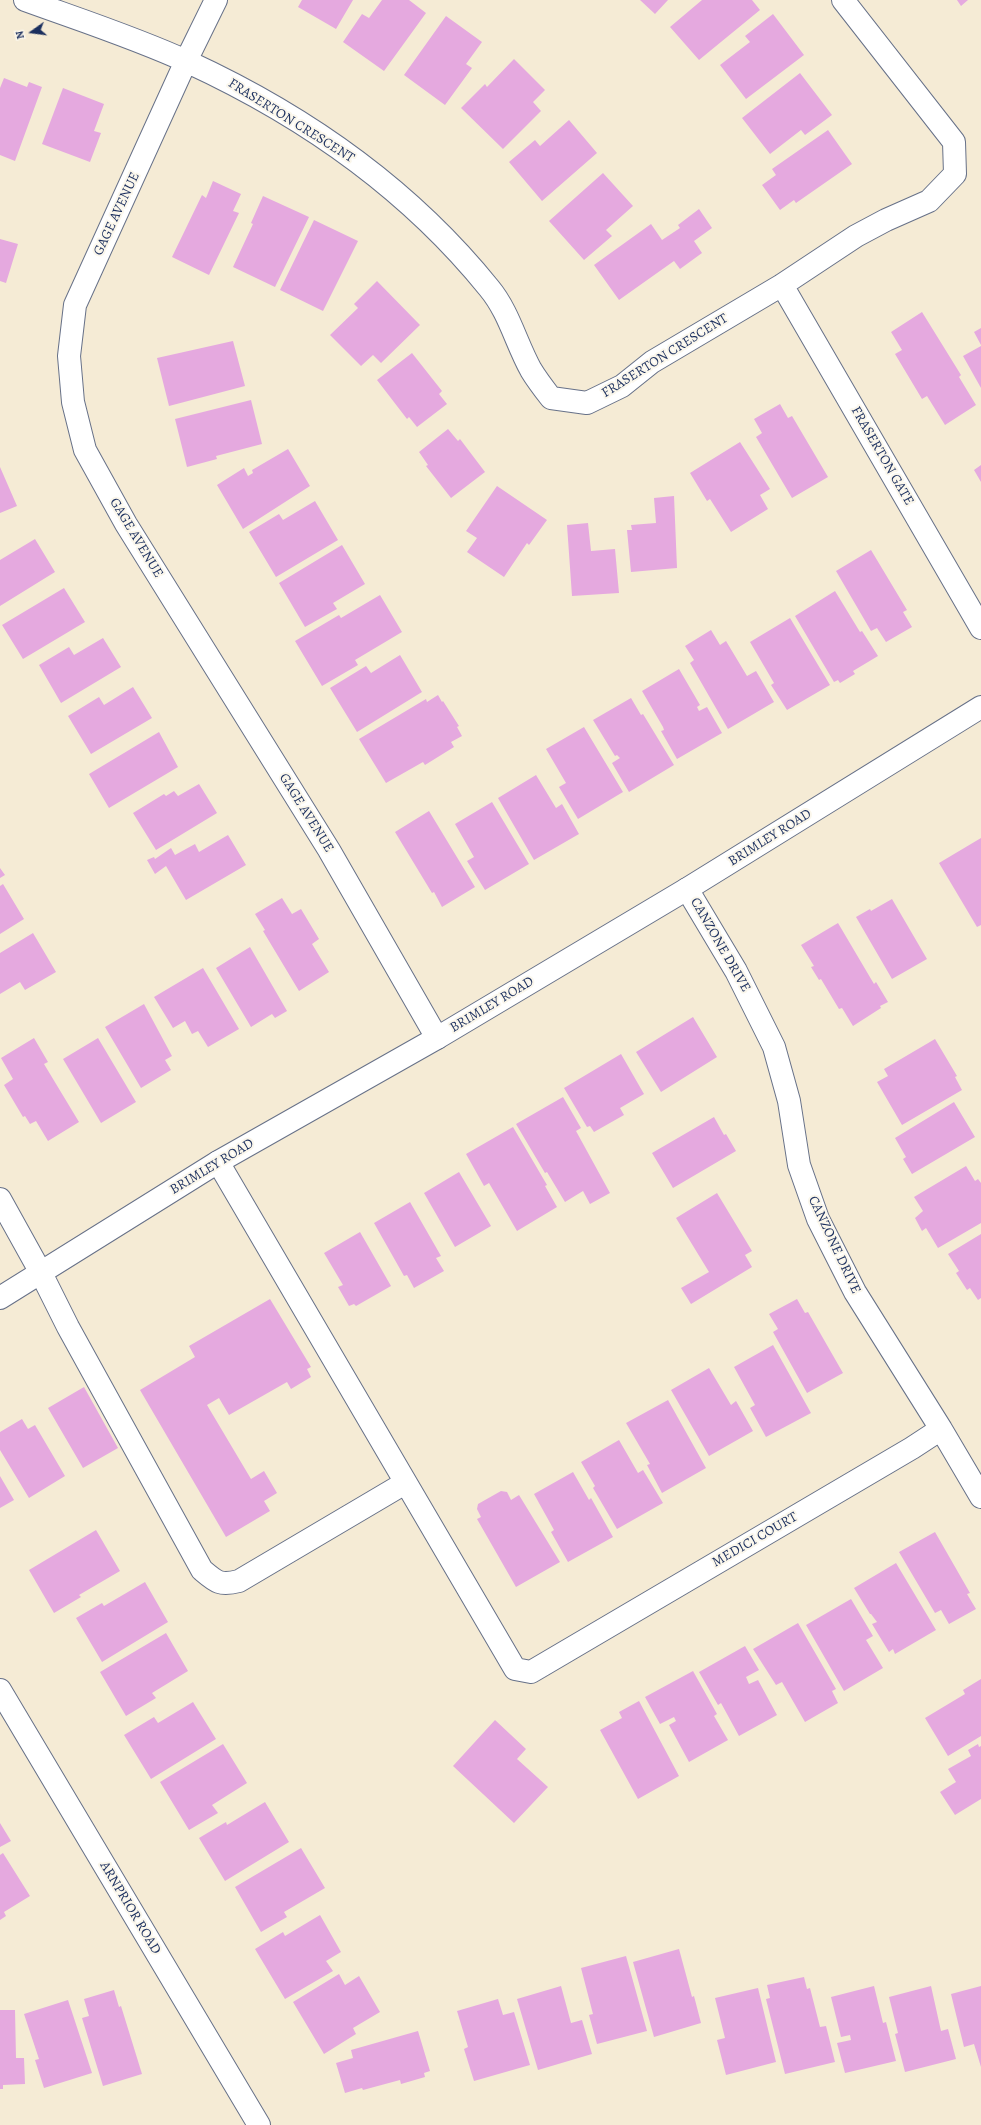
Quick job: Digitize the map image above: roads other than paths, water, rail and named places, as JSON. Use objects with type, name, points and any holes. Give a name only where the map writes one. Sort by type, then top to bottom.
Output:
[{"type":"street","name":"FRASERTON CRESCENT","points":[[25,0],[186,61],[231,82],[340,147],[417,210],[490,289],[509,322],[531,370],[551,398],[587,403],[622,386],[652,362],[782,285],[856,236],[886,220],[929,201],[955,174],[954,142],[843,0]]},
{"type":"street","name":"GAGE AVENUE","points":[[216,0],[186,61],[75,305],[69,356],[73,402],[85,450],[126,524],[329,850],[437,1038]]},
{"type":"street","name":"FRASERTON GATE","points":[[782,285],[981,628]]},
{"type":"street","name":"BRIMLEY ROAD","points":[[0,1298],[218,1162],[437,1038],[688,890],[981,706]]},
{"type":"street","name":"CANZONE DRIVE","points":[[688,890],[736,970],[774,1047],[790,1101],[799,1165],[818,1219],[855,1292],[941,1428],[981,1497]]},
{"type":"street","name":"MEDICI COURT","points":[[218,1162],[515,1669],[531,1672],[567,1649],[905,1452],[941,1428]]},
{"type":"street","points":[[0,1199],[41,1273],[68,1327],[202,1570],[215,1581],[226,1584],[239,1581],[406,1483]]},
{"type":"street","name":"ARNPRIOR ROAD","points":[[0,1690],[259,2125]]}]
